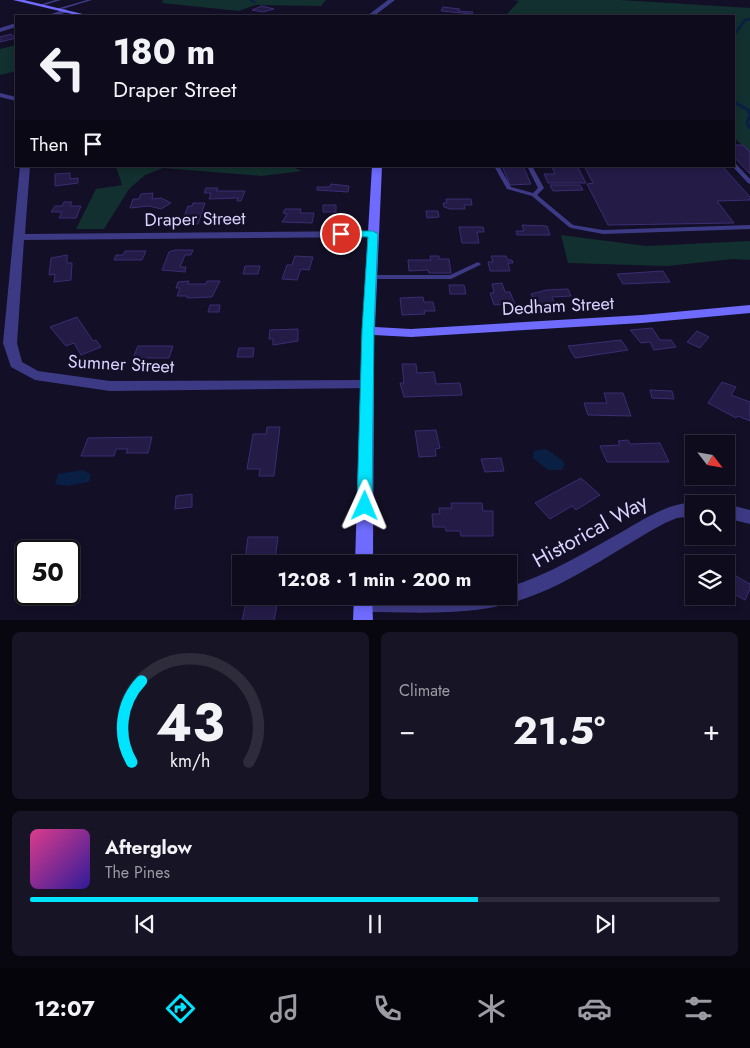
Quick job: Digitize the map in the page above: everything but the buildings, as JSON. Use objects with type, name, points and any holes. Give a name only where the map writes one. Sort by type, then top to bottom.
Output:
[{"type":"main road","points":[[16,0],[58,9],[68,14],[83,15]]},
{"type":"main road","points":[[364,555],[368,330],[377,167]]},
{"type":"main road","name":"Dedham Street","points":[[368,330],[411,333],[642,319],[750,309]]},
{"type":"street","points":[[371,15],[392,0]]},
{"type":"street","points":[[0,30],[15,25]]},
{"type":"street","points":[[0,95],[15,99]]},
{"type":"street","name":"Sumner Street","points":[[25,167],[10,343],[16,364],[35,375],[110,386],[367,385]]},
{"type":"street","name":"Draper Street","points":[[18,237],[373,234]]},
{"type":"street","name":"Historical Way","points":[[517,593],[534,588],[662,517],[685,508]]},
{"type":"street","points":[[735,513],[750,517]]},
{"type":"street","name":"Historical Way","points":[[363,607],[405,605]]},
{"type":"lane","points":[[41,5],[60,0]]},
{"type":"lane","points":[[58,9],[90,0]]},
{"type":"lane","points":[[735,166],[750,182]]},
{"type":"lane","points":[[497,167],[509,188],[534,195],[571,226],[603,232],[750,227]]},
{"type":"lane","points":[[529,167],[541,188],[534,195]]},
{"type":"lane","points":[[370,277],[451,277],[478,264]]},
{"type":"green space","points":[[163,0],[326,0],[321,6],[255,5],[239,11],[162,3]]},
{"type":"green space","points":[[513,0],[621,0],[750,8],[750,152],[735,139],[735,15],[506,15],[519,1]]},
{"type":"green space","points":[[15,45],[15,71],[0,75],[0,49]]},
{"type":"green space","points":[[116,167],[292,167],[302,171],[262,176],[163,168],[145,175],[129,189],[104,229],[76,229],[96,189],[122,185]]},
{"type":"green space","points":[[561,235],[646,246],[750,241],[750,260],[733,259],[667,266],[568,263]]},
{"type":"water","points":[[546,449],[563,461],[565,465],[562,470],[548,470],[533,458],[534,451]]},
{"type":"water","points":[[83,470],[91,475],[89,482],[67,486],[55,484],[58,474]]},
{"type":"waterway","points":[[735,34],[745,20],[750,19]]},
{"type":"waterway","points":[[735,103],[748,110],[750,114],[747,123],[750,128]]},
{"type":"route","points":[[341,234],[373,234],[368,330],[365,506]]}]
